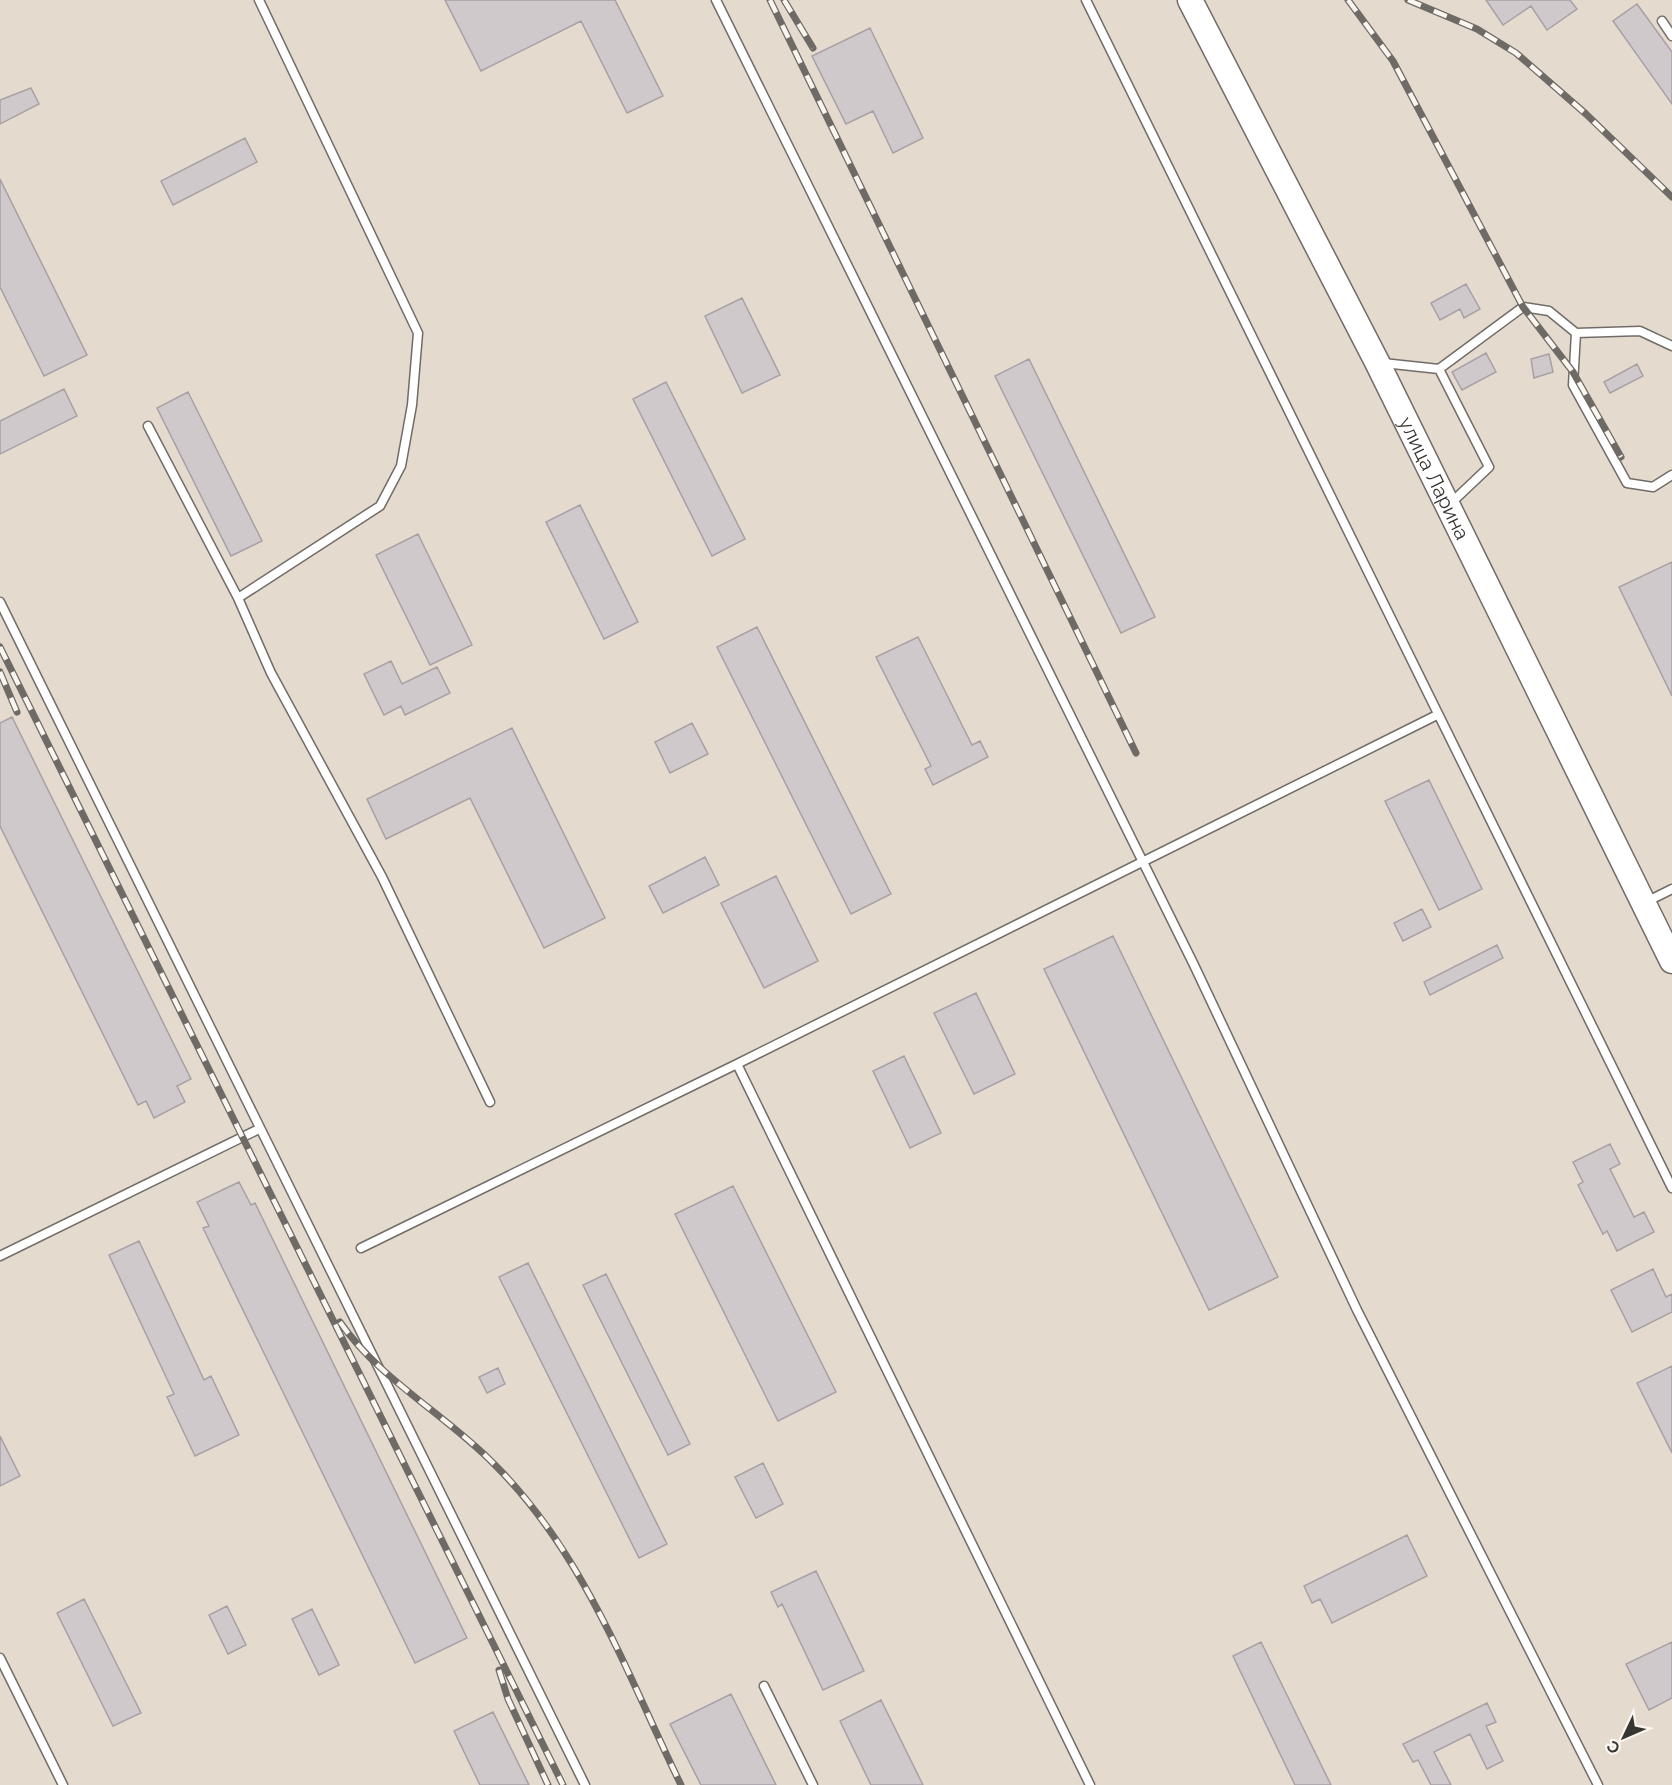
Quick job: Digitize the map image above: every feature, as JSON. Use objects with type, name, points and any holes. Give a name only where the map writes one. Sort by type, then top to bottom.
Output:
[{"type":"street","name":"улица Ларина","points":[[1190,0],[1377,362],[1672,961]]},
{"type":"lane","points":[[238,598],[380,506],[401,466],[412,405],[417,333],[259,0]]},
{"type":"lane","points":[[716,0],[1143,863],[1357,1310],[1598,1785]]},
{"type":"lane","points":[[1086,0],[1672,1188]]},
{"type":"lane","points":[[1662,21],[1672,36]]},
{"type":"lane","points":[[1377,362],[1439,369],[1523,307],[1549,311],[1576,333],[1640,331],[1672,346]]},
{"type":"lane","points":[[1576,333],[1573,385],[1627,483],[1653,487],[1672,475]]},
{"type":"lane","points":[[1439,369],[1489,467],[1448,506]]},
{"type":"lane","points":[[148,426],[238,598],[271,673],[382,877],[490,1102]]},
{"type":"lane","points":[[0,602],[585,1785]]},
{"type":"lane","points":[[361,1248],[1143,863],[1437,715]]},
{"type":"lane","points":[[1644,904],[1672,889]]},
{"type":"lane","points":[[737,1064],[1090,1785]]},
{"type":"lane","points":[[0,1256],[260,1129]]},
{"type":"lane","points":[[0,1658],[63,1785]]},
{"type":"lane","points":[[764,1686],[813,1785]]},
{"type":"shaded area","points":[[0,0],[1672,0],[1672,1785],[0,1785]]},
{"type":"building","points":[[445,0],[615,0],[663,96],[627,113],[581,21],[481,71]]},
{"type":"building","points":[[1486,0],[1570,0],[1577,9],[1547,30],[1531,6],[1503,25]]},
{"type":"building","points":[[1637,4],[1672,52],[1672,104],[1613,21]]},
{"type":"building","points":[[870,28],[923,138],[893,153],[873,111],[846,124],[812,56]]},
{"type":"building","points":[[31,88],[39,104],[0,124],[0,100]]},
{"type":"building","points":[[245,138],[257,162],[173,205],[161,181]]},
{"type":"building","points":[[0,179],[87,355],[44,376],[0,287]]},
{"type":"building","points":[[1466,284],[1480,309],[1464,318],[1460,309],[1440,320],[1431,303]]},
{"type":"building","points":[[742,298],[780,375],[742,393],[705,316]]},
{"type":"building","points":[[1486,353],[1496,372],[1462,390],[1452,372]]},
{"type":"building","points":[[1549,354],[1553,372],[1534,378],[1531,359]]},
{"type":"building","points":[[1029,359],[1155,617],[1121,633],[995,376]]},
{"type":"building","points":[[1637,364],[1643,376],[1610,393],[1604,382]]},
{"type":"building","points":[[666,382],[745,539],[712,556],[633,399]]},
{"type":"building","points":[[64,389],[77,416],[0,454],[0,421]]},
{"type":"building","points":[[188,392],[262,541],[231,556],[157,408]]},
{"type":"building","points":[[580,505],[638,622],[604,639],[546,522]]},
{"type":"building","points":[[418,534],[472,645],[430,665],[376,555]]},
{"type":"building","points":[[1672,562],[1672,696],[1619,587]]},
{"type":"building","points":[[757,627],[891,894],[851,914],[717,647]]},
{"type":"building","points":[[918,637],[972,745],[980,741],[988,757],[933,785],[925,769],[931,766],[876,657]]},
{"type":"building","points":[[391,661],[402,684],[437,667],[450,693],[405,715],[401,706],[384,715],[364,674]]},
{"type":"building","points":[[12,717],[191,1079],[177,1086],[185,1102],[154,1118],[146,1101],[138,1105],[0,826],[0,723]]},
{"type":"building","points":[[692,723],[708,754],[670,773],[655,742]]},
{"type":"building","points":[[512,728],[605,918],[544,948],[470,798],[386,839],[367,799]]},
{"type":"building","points":[[1429,780],[1482,889],[1439,910],[1385,801]]},
{"type":"building","points":[[705,857],[719,885],[663,913],[649,886]]},
{"type":"building","points":[[776,876],[818,961],[764,988],[721,903]]},
{"type":"building","points":[[1422,909],[1431,927],[1403,941],[1394,923]]},
{"type":"building","points":[[1113,936],[1278,1277],[1209,1310],[1044,969]]},
{"type":"building","points":[[1497,945],[1503,958],[1430,995],[1424,982]]},
{"type":"building","points":[[976,993],[1015,1074],[974,1094],[934,1013]]},
{"type":"building","points":[[904,1056],[941,1133],[910,1148],[873,1071]]},
{"type":"building","points":[[1610,1144],[1620,1164],[1610,1169],[1634,1217],[1644,1212],[1654,1232],[1617,1251],[1607,1231],[1603,1234],[1578,1185],[1583,1182],[1573,1162]]},
{"type":"building","points":[[239,1182],[251,1205],[255,1203],[467,1638],[415,1663],[203,1228],[209,1226],[197,1202]]},
{"type":"building","points":[[733,1186],[836,1392],[778,1421],[675,1214]]},
{"type":"building","points":[[139,1241],[204,1380],[211,1376],[239,1435],[195,1456],[167,1397],[174,1394],[109,1255]]},
{"type":"building","points":[[528,1263],[667,1544],[639,1558],[499,1277]]},
{"type":"building","points":[[1653,1269],[1666,1297],[1672,1294],[1672,1312],[1632,1332],[1611,1290]]},
{"type":"building","points":[[606,1274],[690,1444],[668,1455],[583,1285]]},
{"type":"building","points":[[1672,1366],[1672,1453],[1637,1383]]},
{"type":"building","points":[[498,1368],[505,1384],[487,1393],[479,1377]]},
{"type":"building","points":[[0,1436],[20,1476],[0,1486]]},
{"type":"building","points":[[763,1463],[783,1504],[756,1518],[735,1477]]},
{"type":"building","points":[[1407,1535],[1427,1576],[1332,1623],[1320,1599],[1312,1603],[1304,1586]]},
{"type":"building","points":[[816,1571],[864,1671],[823,1690],[782,1604],[778,1607],[771,1592]]},
{"type":"building","points":[[84,1599],[141,1713],[113,1726],[57,1613]]},
{"type":"building","points":[[227,1606],[246,1645],[228,1654],[209,1615]]},
{"type":"building","points":[[312,1609],[339,1665],[319,1675],[292,1619]]},
{"type":"building","points":[[1261,1642],[1331,1785],[1295,1785],[1233,1656]]},
{"type":"building","points":[[1672,1642],[1672,1698],[1649,1710],[1626,1664]]},
{"type":"building","points":[[731,1694],[776,1785],[701,1785],[670,1724]]},
{"type":"building","points":[[881,1700],[923,1785],[871,1785],[840,1721]]},
{"type":"building","points":[[1487,1703],[1496,1722],[1486,1726],[1503,1761],[1487,1769],[1470,1734],[1434,1752],[1451,1785],[1431,1785],[1418,1760],[1413,1762],[1403,1744]]},
{"type":"building","points":[[493,1712],[529,1785],[480,1785],[454,1731]]},
{"type":"railway","points":[[770,0],[1136,753]]},
{"type":"railway","points":[[784,0],[813,48]]},
{"type":"railway","points":[[1348,0],[1393,61],[1523,307],[1573,372],[1621,457]]},
{"type":"railway","points":[[1408,0],[1477,29],[1516,53],[1586,114],[1672,197]]},
{"type":"railway","points":[[0,647],[563,1785]]},
{"type":"railway","points":[[0,672],[17,712]]},
{"type":"railway","points":[[340,1322],[356,1342],[393,1379],[494,1464],[526,1499],[554,1536],[601,1616],[681,1785]]},
{"type":"railway","points":[[499,1670],[508,1699],[548,1785]]}]
